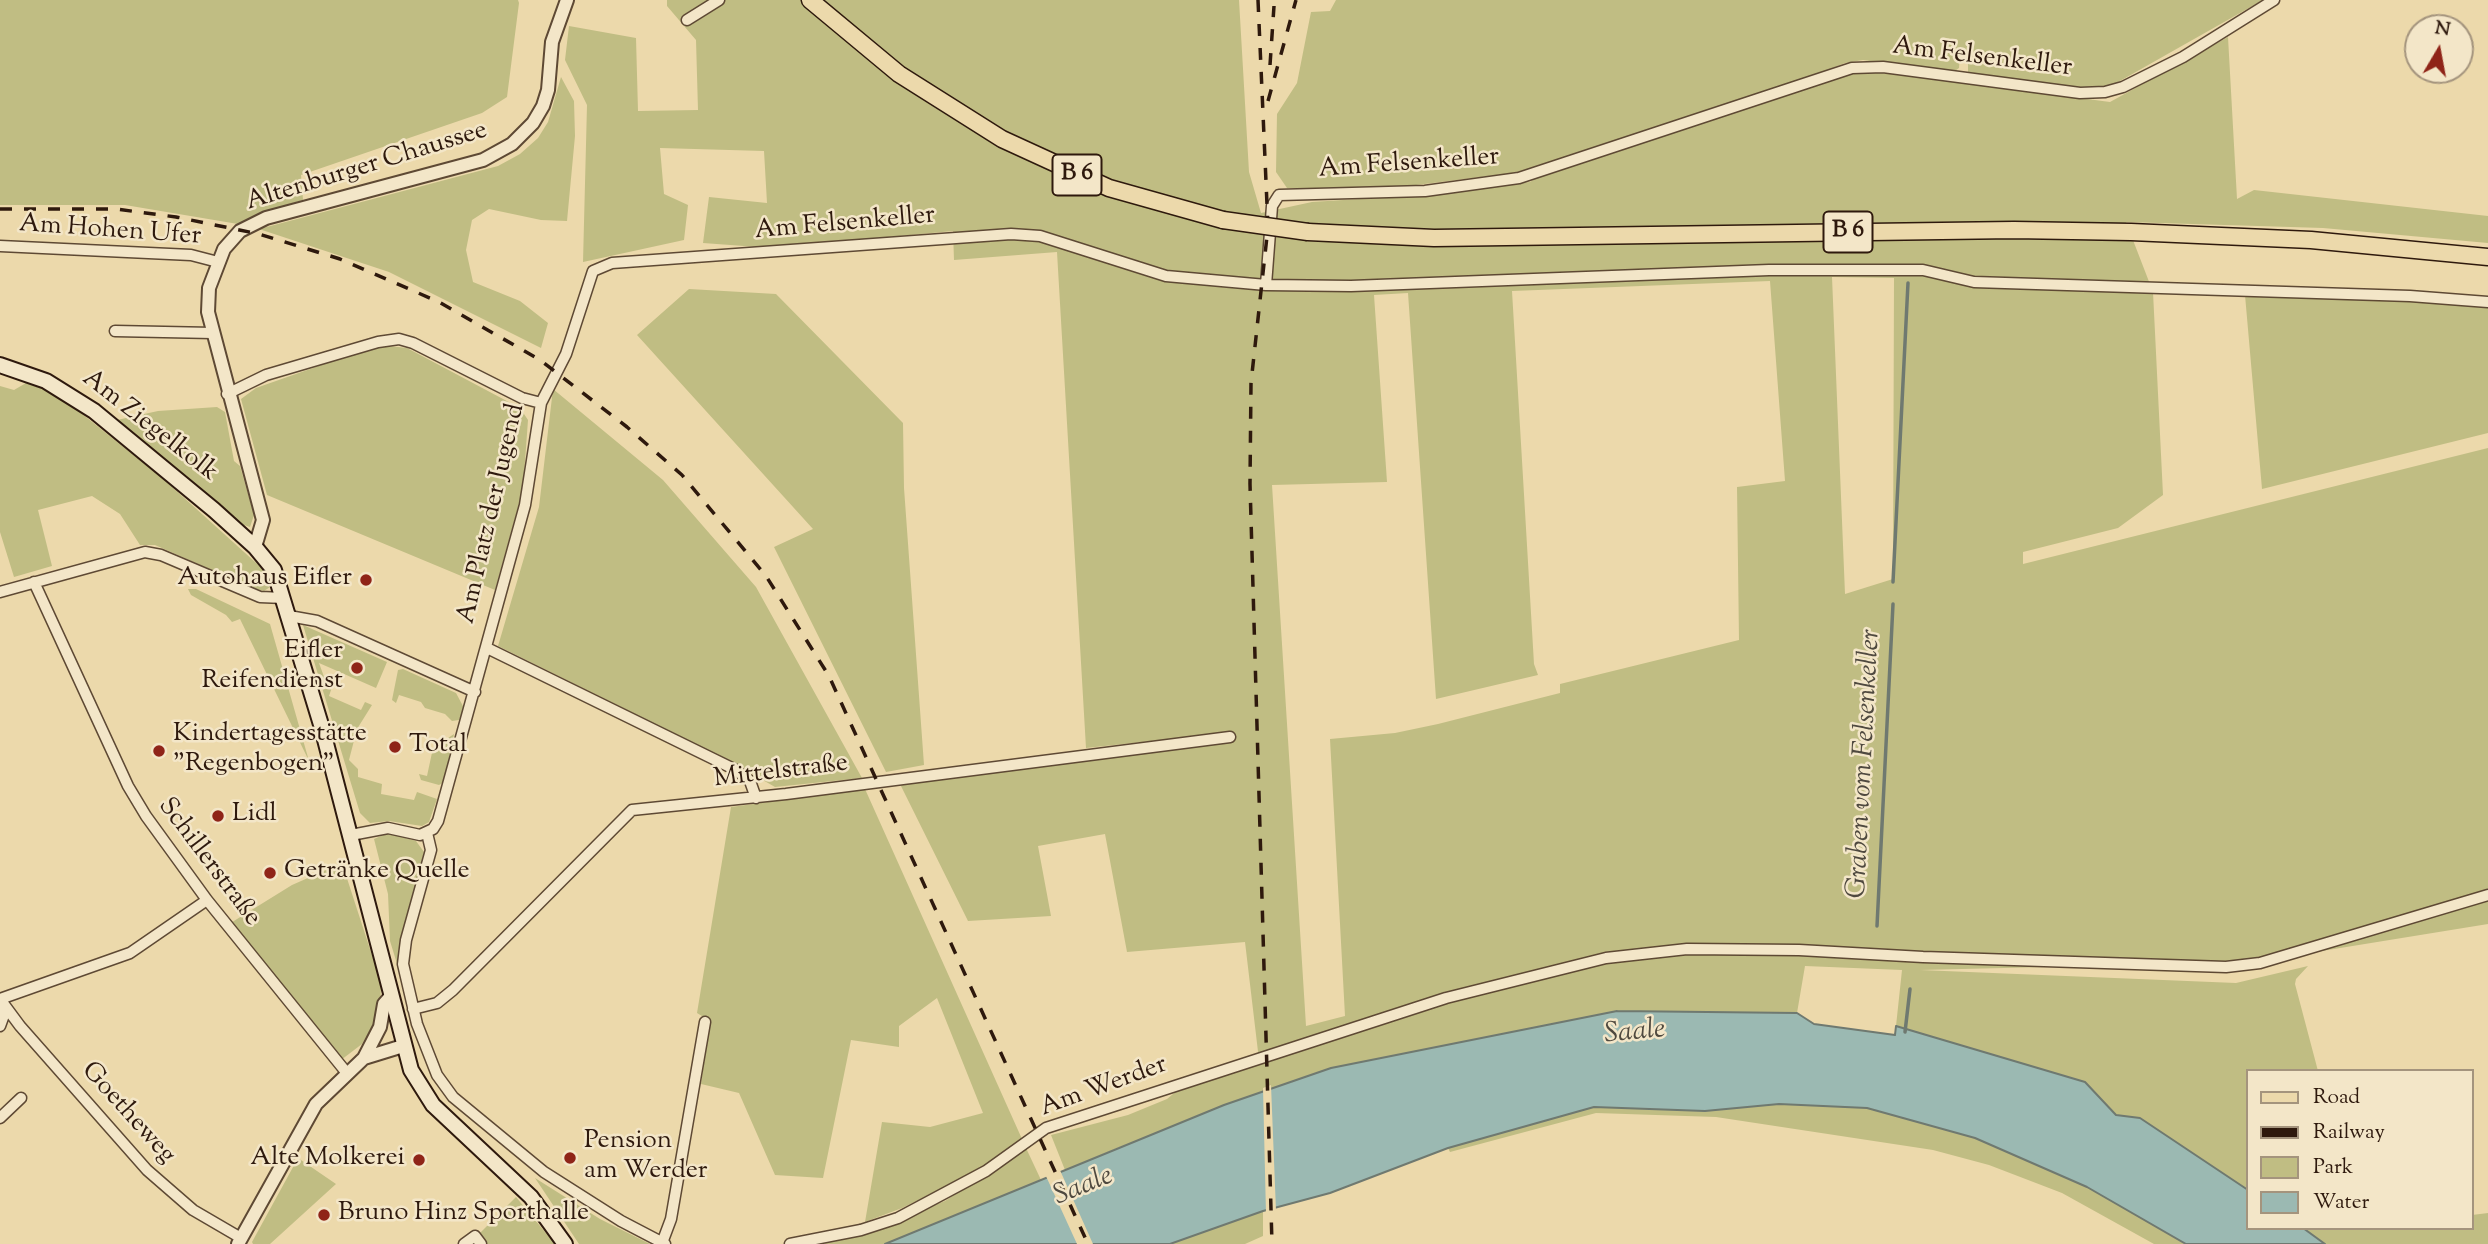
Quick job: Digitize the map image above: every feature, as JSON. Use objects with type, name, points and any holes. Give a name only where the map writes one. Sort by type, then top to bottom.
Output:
[{"type":"main road","name":"B 6","points":[[810,0],[899,74],[1002,139],[1109,188],[1223,220],[1308,232],[1434,238],[2014,230],[2311,240],[2488,257]]},
{"type":"main road","name":"Am Ziegelkolk","points":[[0,365],[46,381],[80,401],[177,479],[255,547]]},
{"type":"main road","points":[[255,547],[274,569],[284,598],[351,835],[411,1070],[426,1097],[531,1198],[565,1244]]},
{"type":"street","name":"Altenburger Chaussee","points":[[255,547],[262,520],[212,333],[208,296],[224,249],[240,232],[266,218],[483,160],[512,144],[533,123],[543,106],[548,90],[552,42],[567,0]]},
{"type":"street","points":[[687,20],[719,0]]},
{"type":"street","name":"Am Felsenkeller","points":[[593,271],[612,263],[1011,233],[1040,236],[1166,276],[1266,285],[1272,206],[1279,195],[1425,191],[1519,178],[1852,68],[1883,67],[2080,93],[2105,92],[2123,87],[2173,62],[2274,0]]},
{"type":"street","name":"Am Hohen Ufer","points":[[0,246],[191,255],[218,262]]},
{"type":"street","points":[[1266,285],[1351,286],[1769,270],[1923,270],[1974,282],[2410,296],[2488,302]]},
{"type":"street","name":"Am Platz der Jugend","points":[[413,1009],[403,964],[406,940],[431,850],[427,833],[438,821],[525,505],[541,403],[566,354],[593,271]]},
{"type":"street","points":[[115,331],[212,333]]},
{"type":"street","points":[[227,394],[266,375],[378,342],[399,339],[413,343],[522,398],[541,403]]},
{"type":"street","points":[[0,592],[145,552],[161,555],[260,597],[284,598]]},
{"type":"street","name":"Schillerstraße","points":[[34,582],[134,796],[207,900],[346,1072]]},
{"type":"street","points":[[289,617],[317,621],[475,692]]},
{"type":"street","points":[[487,648],[736,770],[750,781],[756,798]]},
{"type":"street","name":"Mittelstraße","points":[[413,1009],[437,1003],[453,990],[632,810],[756,798],[1230,737]]},
{"type":"street","points":[[351,835],[388,828],[413,834],[427,833]]},
{"type":"street","name":"Am Werder","points":[[790,1244],[862,1230],[898,1218],[986,1171],[1046,1128],[1446,998],[1606,958],[1686,949],[1798,950],[2225,967],[2260,963],[2488,895]]},
{"type":"street","points":[[0,1026],[4,1015],[0,999],[139,948],[207,900]]},
{"type":"street","points":[[364,1058],[380,1027],[384,1004],[391,996]]},
{"type":"street","name":"Goetheweg","points":[[0,999],[20,1027],[148,1170],[193,1210],[240,1241]]},
{"type":"street","points":[[413,1009],[428,1057],[453,1097],[552,1178],[621,1221],[664,1243],[671,1219],[705,1022]]},
{"type":"street","points":[[240,1241],[301,1126],[321,1098],[364,1058],[403,1046]]},
{"type":"street","points":[[0,1118],[21,1098]]},
{"type":"street","points":[[464,1244],[475,1236],[481,1244]]},
{"type":"green space","points":[[0,0],[518,0],[519,3],[507,97],[482,113],[301,175],[303,200],[262,212],[238,224],[125,205],[0,205]]},
{"type":"green space","points":[[667,0],[1239,0],[1249,172],[1261,213],[1312,202],[1530,182],[1539,176],[1857,72],[1898,74],[2110,102],[2228,37],[2237,199],[2254,190],[2488,216],[2488,243],[2323,228],[2126,222],[2153,292],[2163,495],[2118,528],[2023,552],[2023,564],[2488,448],[2488,924],[2254,962],[1920,970],[2236,983],[2308,966],[2296,979],[2295,984],[2317,1069],[2246,1069],[2246,1189],[2140,1118],[2116,1115],[2085,1082],[1896,1026],[1902,970],[1805,966],[1797,1013],[1617,1011],[1120,1147],[1065,1170],[1051,1135],[1128,1115],[1167,1099],[1179,1089],[1259,1060],[1245,942],[1127,952],[1105,834],[1038,846],[1051,916],[968,921],[899,782],[1227,743],[1226,733],[1086,748],[1057,252],[954,260],[953,231],[771,248],[703,243],[709,197],[767,203],[764,151],[660,148],[664,194],[688,205],[684,240],[583,262],[587,105],[565,60],[569,26],[636,38],[638,111],[698,110],[696,40],[667,6]],"holes":[[[1832,277],[1894,278],[1893,579],[1845,594]],[[1770,281],[1785,481],[1737,487],[1739,640],[1560,684],[1560,693],[1438,724],[1395,733],[1330,739],[1345,1016],[1306,1026],[1272,485],[1387,482],[1374,295],[1408,293],[1436,699],[1538,675],[1534,664],[1512,291]]]},
{"type":"green space","points":[[1336,0],[2263,0],[2104,90],[1973,76],[1968,72],[1968,54],[1960,53],[1959,68],[1952,73],[1863,60],[1845,63],[1553,164],[1513,173],[1376,190],[1287,188],[1276,172],[1277,114],[1297,83],[1311,12],[1330,11]]},
{"type":"green space","points":[[561,77],[574,101],[575,136],[567,221],[541,220],[489,209],[472,220],[466,250],[473,282],[520,301],[548,323],[541,348],[389,272],[259,229],[498,166],[520,154],[538,138],[548,122]]},
{"type":"green space","points":[[689,289],[776,294],[903,423],[904,488],[924,765],[886,772],[774,547],[813,529],[637,335]]},
{"type":"green space","points":[[2245,295],[2402,299],[2488,307],[2488,433],[2262,489]]},
{"type":"green space","points":[[370,348],[407,348],[520,408],[528,420],[523,489],[495,590],[267,495],[241,399],[256,388]]},
{"type":"green space","points":[[26,383],[48,391],[71,405],[161,477],[265,571],[270,587],[264,591],[255,589],[155,545],[140,545],[120,514],[92,496],[38,510],[52,566],[14,577],[0,532],[0,386],[14,390]]},
{"type":"green space","points":[[553,389],[663,480],[756,587],[862,778],[775,787],[726,759],[498,646],[539,507]]},
{"type":"green space","points":[[217,407],[225,412],[234,461],[240,466],[254,515],[250,527],[241,524],[117,420],[158,411]]},
{"type":"green space","points":[[188,589],[196,589],[270,624],[309,761],[240,619],[232,622],[226,615],[191,595]]},
{"type":"green space","points":[[303,625],[387,662],[376,688],[319,663],[327,685],[332,687],[329,696],[361,710],[365,702],[372,705],[357,729],[349,760],[358,769],[358,777],[382,784],[381,794],[414,800],[417,792],[437,799],[429,822],[422,826],[389,821],[370,823],[360,813]]},
{"type":"green space","points":[[403,669],[456,693],[464,708],[459,720],[452,721],[445,714],[425,708],[421,702],[399,695],[396,703],[392,700],[398,670]]},
{"type":"green space","points":[[454,734],[444,782],[439,785],[421,780],[419,774],[427,776],[433,748]]},
{"type":"green space","points":[[865,789],[1022,1139],[979,1170],[902,1208],[865,1222],[882,1122],[930,1127],[983,1113],[937,998],[899,1026],[899,1047],[851,1040],[823,1178],[775,1175],[739,1093],[701,1084],[710,1021],[697,1013],[731,807]]},
{"type":"green space","points":[[388,833],[416,841],[424,852],[399,946],[398,967],[390,941],[388,894],[374,839]]},
{"type":"green space","points":[[342,863],[381,983],[380,1013],[362,1044],[341,1060],[229,924],[292,885]]},
{"type":"green space","points":[[1779,1104],[1867,1108],[1975,1138],[2087,1187],[2186,1244],[2154,1244],[2062,1193],[1989,1165],[1933,1150],[1716,1117],[1596,1113],[1450,1152],[1448,1148],[1594,1107],[1705,1111]]},
{"type":"green space","points":[[1026,1148],[1041,1180],[885,1244],[821,1244],[859,1235],[945,1201]]},
{"type":"green space","points":[[298,1158],[336,1184],[270,1244],[253,1244],[252,1242]]},
{"type":"green space","points":[[535,1178],[600,1219],[650,1244],[579,1244]]},
{"type":"green space","points":[[516,1197],[555,1244],[469,1244]]},
{"type":"green space","points":[[1263,1211],[1263,1236],[1245,1244],[1148,1244]]},
{"type":"green space","points":[[2488,1213],[2488,1244],[2325,1244],[2306,1230],[2474,1230],[2474,1215]]},
{"type":"water","name":"Saale","points":[[1617,1011],[1797,1013],[1814,1024],[1895,1035],[1896,1026],[2085,1082],[2116,1115],[2140,1118],[2246,1189],[2246,1230],[2306,1230],[2325,1244],[2186,1244],[2087,1187],[1975,1138],[1867,1108],[1779,1104],[1705,1111],[1594,1107],[1448,1148],[1330,1193],[1263,1211],[1170,1244],[885,1244],[1224,1105],[1331,1068]]},
{"type":"pier","points":[[1271,1085],[1276,1211],[1266,1214],[1263,1088]]},
{"type":"pier","points":[[1059,1168],[1093,1244],[1077,1244],[1045,1174]]},
{"type":"waterway","name":"Graben vom Felsenkeller","points":[[1893,582],[1908,283]]},
{"type":"waterway","name":"Graben vom Felsenkeller","points":[[1877,926],[1893,604]]},
{"type":"waterway","name":"Graben vom Felsenkeller","points":[[1905,1032],[1910,989]]},
{"type":"railway","points":[[1258,0],[1268,227],[1251,383],[1250,484],[1272,1244]]},
{"type":"railway","points":[[1268,101],[1296,0]]},
{"type":"railway","points":[[1270,65],[1274,6]]},
{"type":"railway","points":[[0,209],[116,209],[176,217],[259,234],[340,259],[439,302],[540,360],[627,427],[682,475],[766,576],[829,676],[1088,1244]]},
{"type":"place","name":"Autohaus Eifler","points":[[366,580]]},
{"type":"place","name":"Eifler Reifendienst","points":[[357,668]]},
{"type":"place","name":"Total","points":[[395,747]]},
{"type":"place","name":"Kindertagesstätte \"Regenbogen\"","points":[[159,751]]},
{"type":"place","name":"Lidl","points":[[218,816]]},
{"type":"place","name":"Getränke Quelle","points":[[270,873]]},
{"type":"place","name":"Pension am Werder","points":[[570,1158]]},
{"type":"place","name":"Alte Molkerei","points":[[419,1160]]},
{"type":"place","name":"Bruno Hinz Sporthalle","points":[[324,1215]]}]
